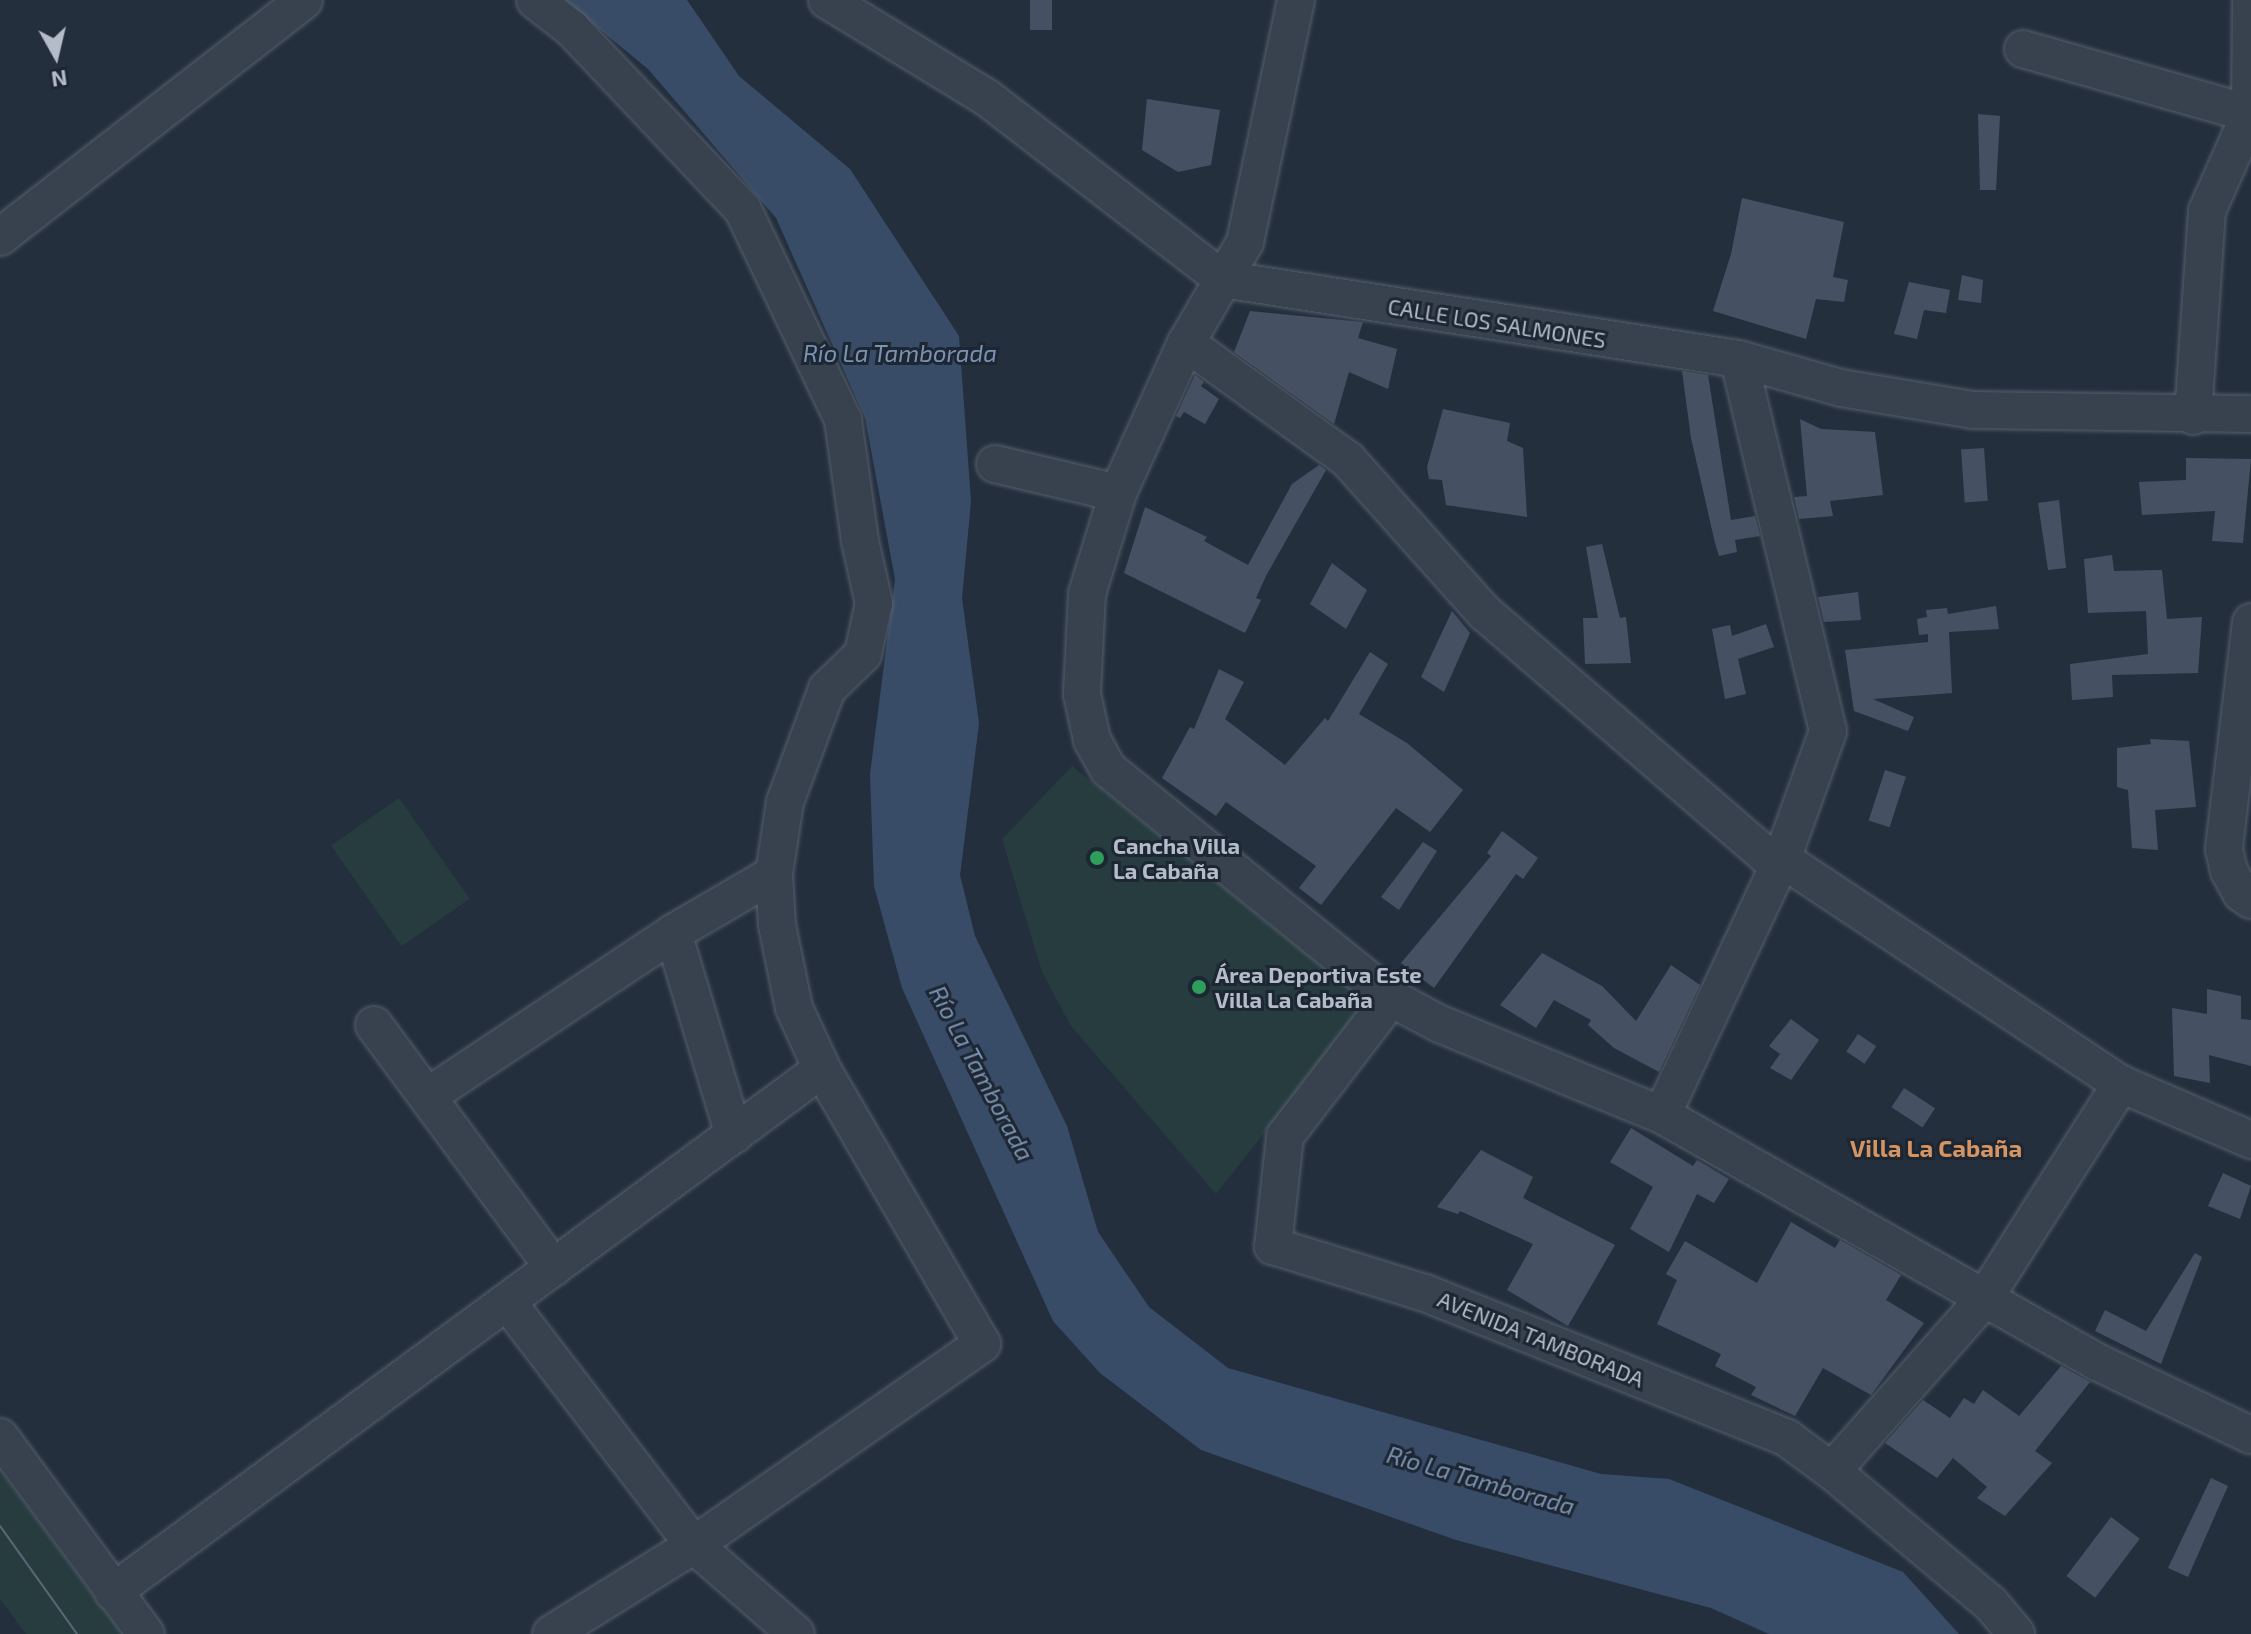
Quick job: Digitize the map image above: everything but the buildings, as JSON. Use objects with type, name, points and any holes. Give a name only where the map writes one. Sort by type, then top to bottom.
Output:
[{"type":"street","points":[[0,237],[304,0]]},
{"type":"street","points":[[535,0],[572,29],[743,210],[843,420],[860,541],[874,603],[863,654],[827,689],[785,802],[774,874],[777,925],[794,1008],[822,1069],[982,1344],[694,1545],[551,1634]]},
{"type":"street","name":"CALLE LOS SALMONES","points":[[827,0],[986,97],[1222,279],[1739,359],[1841,388],[1973,410],[2193,416],[2251,414]]},
{"type":"street","points":[[1296,0],[1245,242],[1186,343],[1118,493],[1087,594],[1082,694],[1092,740],[1108,769],[1391,998],[1440,1024],[1662,1115],[2097,1362],[2251,1435]]},
{"type":"street","points":[[2193,416],[2207,211],[2251,114],[2251,0]]},
{"type":"street","points":[[2023,49],[2251,114]]},
{"type":"street","points":[[1186,343],[1348,460],[1485,613],[1780,862],[2121,1084],[2251,1140]]},
{"type":"street","points":[[1662,1115],[1780,862],[1828,731],[1739,359]]},
{"type":"street","points":[[995,464],[1118,493]]},
{"type":"street","points":[[2251,622],[2224,849],[2229,871],[2241,893],[2251,900]]},
{"type":"street","points":[[428,1096],[673,933],[774,874]]},
{"type":"street","points":[[673,933],[734,1135]]},
{"type":"street","name":"AVENIDA TAMBORADA","points":[[1391,998],[1285,1136],[1273,1246],[1425,1293],[1787,1438],[1832,1471],[1991,1604],[2016,1634]]},
{"type":"street","points":[[374,1025],[554,1268]]},
{"type":"street","points":[[113,1592],[822,1069]]},
{"type":"street","points":[[1832,1471],[1984,1299],[2121,1084]]},
{"type":"street","points":[[508,1303],[694,1545],[796,1634]]},
{"type":"street","points":[[0,1437],[146,1634]]},
{"type":"green space","name":"Área Deportiva Este Villa La Cabaña","points":[[1072,766],[1367,1003],[1216,1194],[1071,1026],[1042,972],[1002,839]]},
{"type":"green space","points":[[399,798],[470,899],[402,946],[331,846]]},
{"type":"green space","points":[[0,1471],[122,1634],[26,1634],[0,1599]]},
{"type":"water","name":"Río La Tamborada","points":[[564,0],[687,0],[739,76],[850,169],[959,336],[971,501],[962,598],[979,723],[960,875],[975,936],[1067,1126],[1098,1232],[1149,1307],[1228,1368],[1601,1474],[1669,1479],[1903,1572],[1959,1634],[1769,1634],[1711,1608],[1456,1540],[1201,1450],[1100,1373],[1053,1321],[902,988],[874,886],[870,774],[895,579],[865,418],[776,218],[648,69]]},
{"type":"tram line","points":[[0,1526],[77,1634]]},
{"type":"place","name":"Cancha Villa La Cabaña","points":[[1097,858]]},
{"type":"place","name":"Área Deportiva Este Villa La Cabaña","points":[[1199,987]]},
{"type":"district","name":"Villa La Cabaña","points":[[1936,1148]]}]
